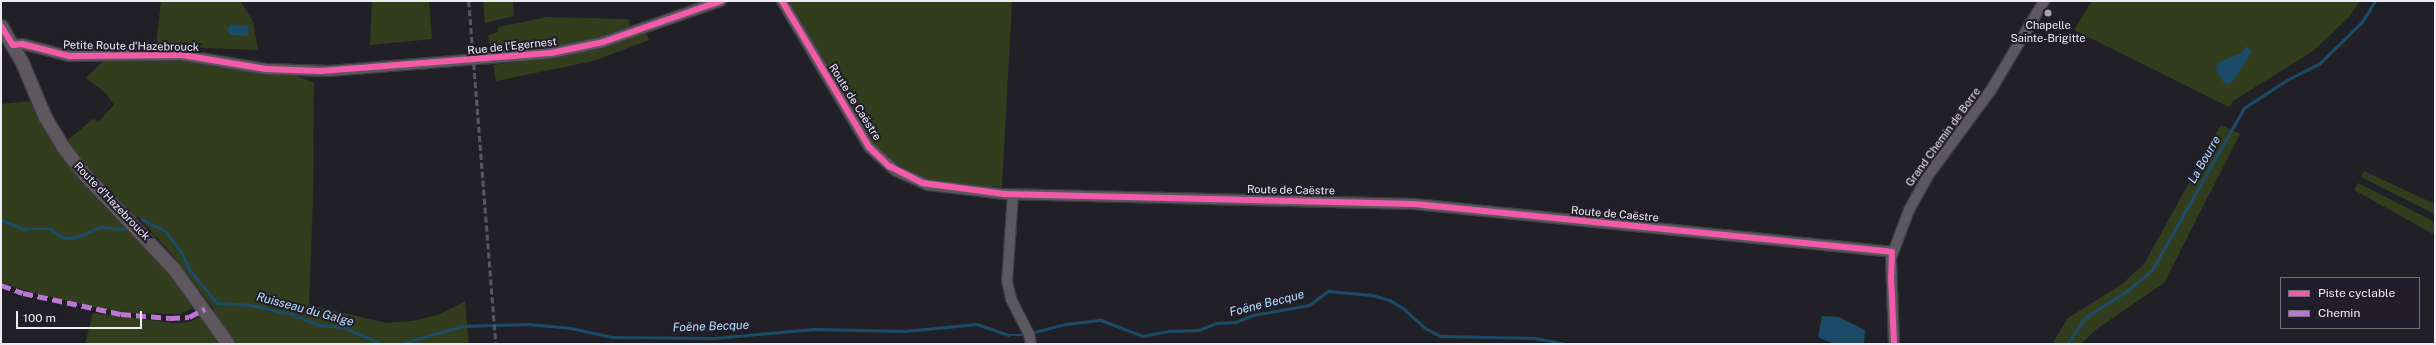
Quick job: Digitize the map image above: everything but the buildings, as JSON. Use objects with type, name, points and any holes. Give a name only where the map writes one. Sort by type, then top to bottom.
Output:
[{"type":"main road","name":"Route d'Hazebrouck","points":[[1,26],[13,45],[45,117],[68,154],[174,269],[228,344]]},
{"type":"street","name":"Rue de l'Egernest","points":[[321,71],[550,53],[603,42],[721,1]]},
{"type":"street","name":"Route de Caëstre","points":[[782,1],[860,134],[883,162],[909,178],[928,185],[1012,194],[1408,204],[1892,252]]},
{"type":"street","name":"Grand Chemin de Borre","points":[[1894,344],[1891,277],[1892,252],[1923,184],[1988,95],[2044,1]]},
{"type":"street","name":"Petite Route d'Hazebrouck","points":[[13,45],[22,44],[69,56],[182,55],[266,69],[321,71]]},
{"type":"street","points":[[1012,194],[1007,281],[1011,298],[1029,334],[1031,344]]},
{"type":"green space","points":[[161,1],[240,1],[253,21],[258,50],[156,46]]},
{"type":"green space","points":[[372,1],[429,1],[432,39],[370,45]]},
{"type":"green space","points":[[483,1],[513,1],[514,16],[485,23]]},
{"type":"green space","points":[[787,1],[1012,1],[1002,187],[935,182],[903,170],[893,163],[869,139]]},
{"type":"green space","points":[[2092,1],[2360,1],[2349,17],[2313,51],[2233,101],[2229,107],[2074,30]]},
{"type":"green space","points":[[547,17],[626,19],[629,20],[630,27],[621,32],[542,50],[491,54],[488,35],[498,32],[498,27]]},
{"type":"green space","points":[[645,32],[649,40],[594,61],[496,81],[493,65],[571,53]]},
{"type":"green space","points":[[143,59],[179,61],[250,72],[297,76],[314,83],[313,198],[309,305],[387,323],[412,321],[438,315],[465,301],[469,344],[85,344],[93,313],[173,323],[190,322],[214,309],[171,253],[138,217],[128,226],[197,306],[181,314],[132,313],[99,308],[30,292],[1,282],[1,104],[30,101],[56,150],[93,119],[99,121],[114,105],[106,93],[86,78],[103,61]]},
{"type":"green space","points":[[2221,125],[2240,134],[2164,283],[2094,331],[2081,344],[2052,344],[2068,318],[2122,284],[2144,264]]},
{"type":"green space","points":[[2364,171],[2435,204],[2435,214],[2361,177]]},
{"type":"green space","points":[[2358,183],[2435,222],[2435,235],[2354,190]]},
{"type":"water","points":[[232,24],[249,26],[248,36],[230,35],[227,29]]},
{"type":"water","points":[[2247,46],[2251,51],[2249,57],[2232,82],[2228,84],[2224,83],[2216,71],[2217,63],[2241,53]]},
{"type":"water","points":[[1822,316],[1839,317],[1865,330],[1864,344],[1834,344],[1818,337]]},
{"type":"waterway","name":"La Bourre","points":[[2067,344],[2086,317],[2127,291],[2152,270],[2244,108],[2287,80],[2319,64],[2362,22],[2375,1]]},
{"type":"waterway","name":"Ruisseau du Galge","points":[[142,219],[166,231],[182,253],[190,270],[217,303],[250,305],[291,314],[320,325],[343,327],[382,344]]},
{"type":"waterway","name":"Ruisseau du Galge","points":[[1,220],[25,229],[51,229],[64,238],[76,237],[101,227],[124,229],[128,227]]},
{"type":"waterway","name":"Foëne Becque","points":[[1034,332],[1066,324],[1101,320],[1143,336],[1168,331],[1199,330],[1216,323],[1235,322],[1253,315],[1309,305],[1328,291],[1372,295],[1390,300],[1403,308],[1425,328],[1441,336],[1535,338],[1565,344]]},
{"type":"waterway","name":"Foëne Becque","points":[[400,344],[462,326],[528,324],[571,328],[612,337],[714,338],[814,329],[905,331],[977,324],[1009,335],[1024,335]]},
{"type":"railway","points":[[469,1],[496,344]]},
{"type":"marked path","points":[[1,285],[23,293],[121,314],[170,318],[189,317],[205,309]]},
{"type":"cycle path","points":[[1,26],[13,45],[22,44],[69,56],[182,55],[266,69],[321,71],[551,53],[603,42],[721,1]]},
{"type":"cycle path","points":[[782,1],[869,147],[889,166],[922,183],[1004,194],[1414,204],[1892,252],[1891,277],[1894,344]]},
{"type":"place","name":"Chapelle Sainte-Brigitte","points":[[2048,13]]}]
